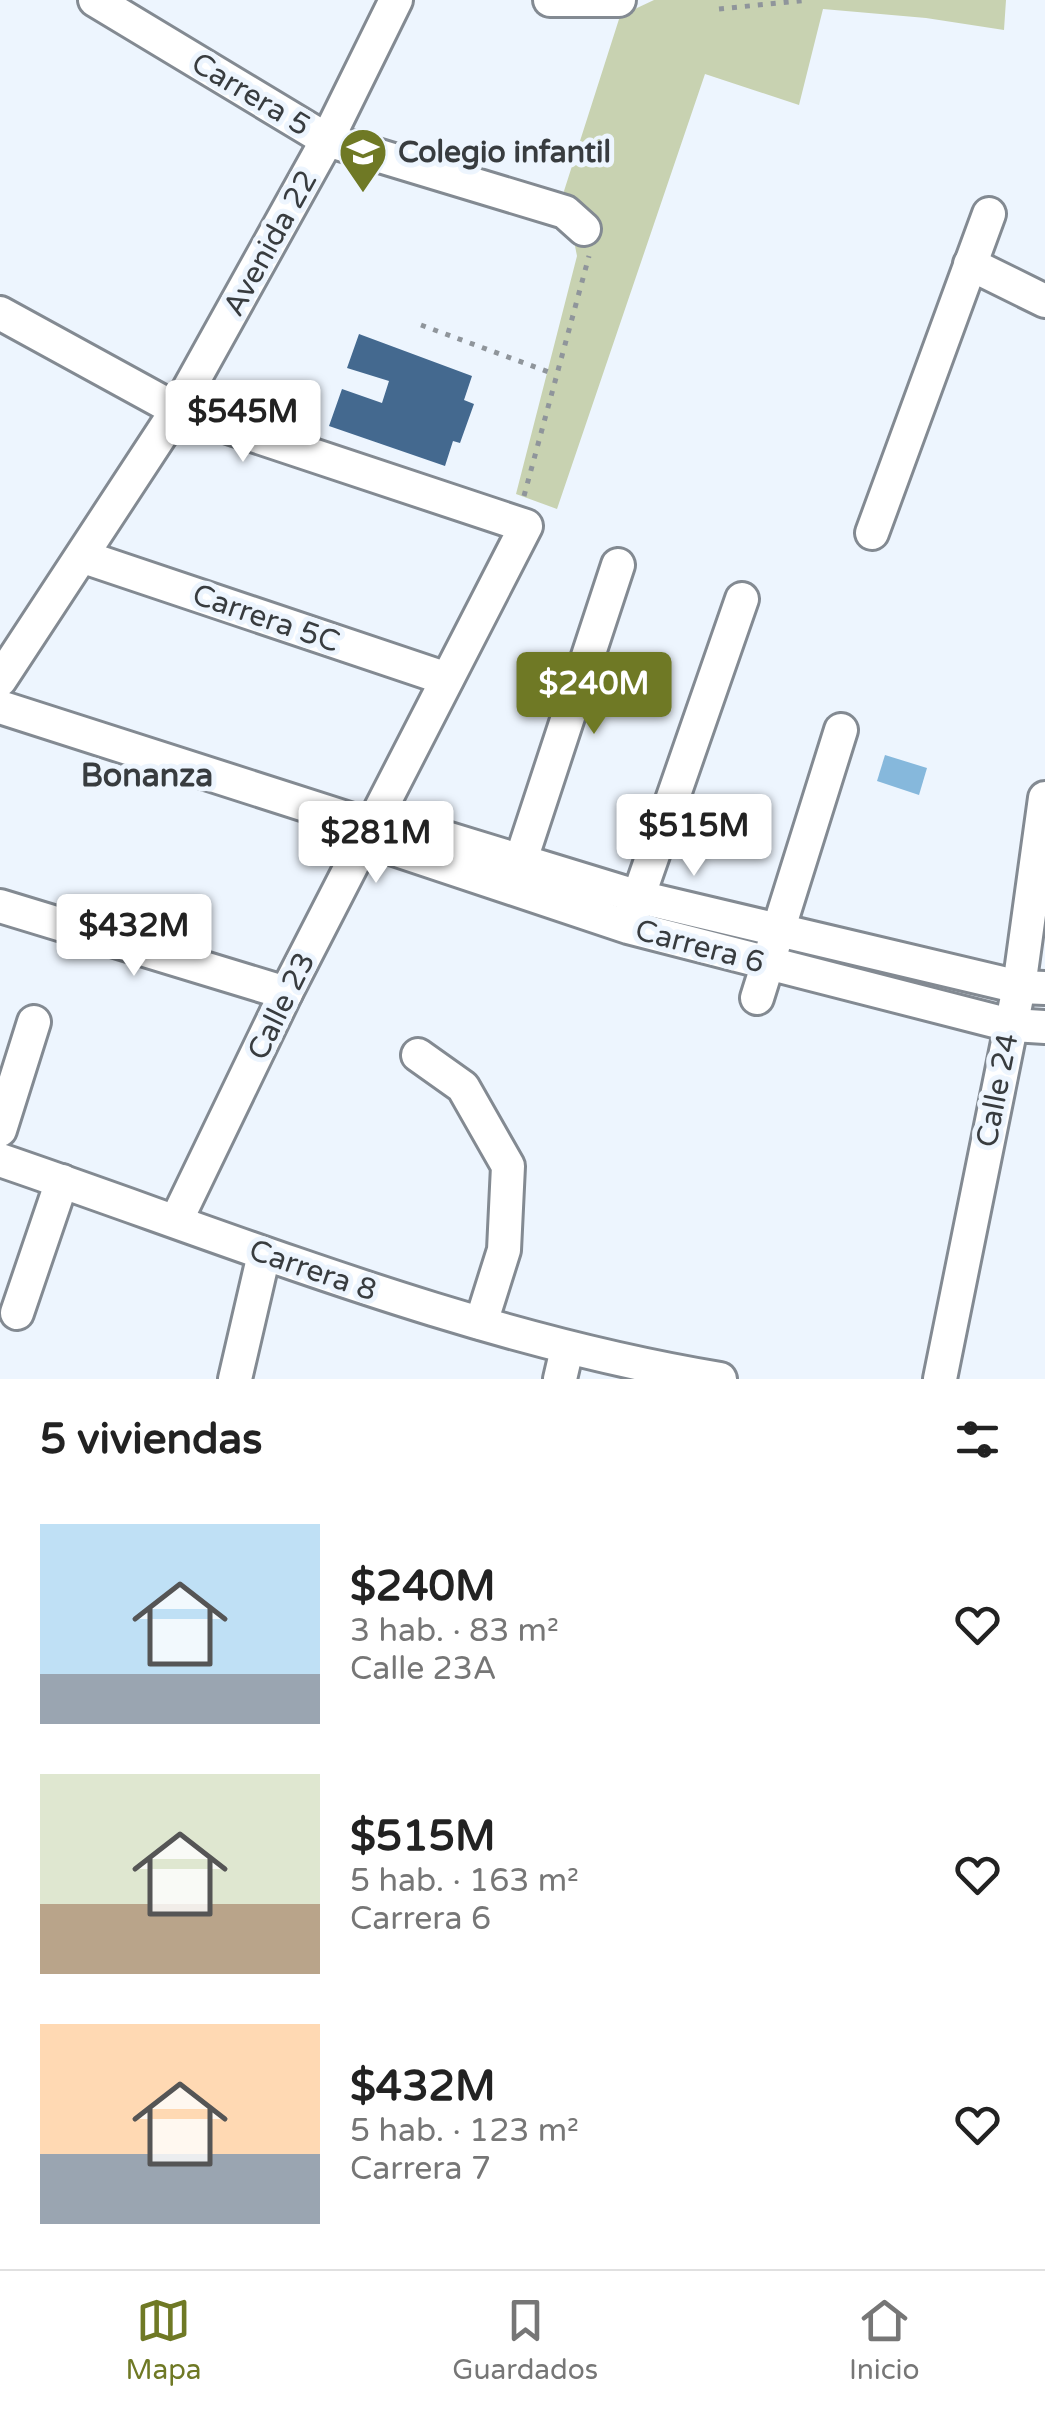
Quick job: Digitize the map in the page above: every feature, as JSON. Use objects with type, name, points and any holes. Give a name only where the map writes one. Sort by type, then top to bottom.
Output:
[{"type":"street","name":"Carrera 5","points":[[95,0],[328,140],[565,212],[584,228]]},
{"type":"street","name":"Avenida 22","points":[[0,680],[177,410],[328,140],[396,0]]},
{"type":"street","points":[[550,0],[619,0]]},
{"type":"street","points":[[872,532],[988,214]]},
{"type":"street","points":[[970,264],[1045,301]]},
{"type":"street","points":[[0,313],[177,410],[526,526]]},
{"type":"street","name":"Calle 23","points":[[176,1221],[286,993],[526,526]]},
{"type":"street","name":"Carrera 5C","points":[[84,556],[447,679]]},
{"type":"street","points":[[516,876],[618,565]]},
{"type":"street","points":[[633,912],[742,599]]},
{"type":"street","name":"Carrera 6","points":[[0,707],[371,826],[397,823],[516,876],[633,912],[768,965],[1010,1024],[1045,1027]]},
{"type":"street","points":[[757,998],[840,730]]},
{"type":"street","name":"Calle 24","points":[[940,1379],[1010,1024],[1032,988],[1045,798]]},
{"type":"street","points":[[0,906],[286,993]]},
{"type":"street","name":"Carrera 6","points":[[633,912],[778,932],[1032,988]]},
{"type":"street","points":[[0,1130],[34,1022]]},
{"type":"street","points":[[418,1056],[463,1087],[508,1166],[504,1250],[481,1323]]},
{"type":"street","name":"Carrera 8","points":[[0,1160],[264,1254],[481,1323],[564,1364],[720,1379]]},
{"type":"street","points":[[17,1313],[62,1181]]},
{"type":"street","points":[[235,1379],[264,1254]]},
{"type":"path","points":[[719,9],[808,0]]},
{"type":"path","points":[[526,526],[525,483],[589,255],[584,228]]},
{"type":"path","points":[[422,325],[554,374]]},
{"type":"green space","points":[[654,0],[1006,0],[1004,30],[823,9],[799,105],[705,74],[557,509],[516,494],[577,256],[564,191],[620,16]]},
{"type":"water","points":[[885,755],[927,768],[919,795],[877,781]]},
{"type":"building","points":[[359,334],[472,376],[464,400],[474,404],[460,443],[453,441],[445,466],[329,426],[342,389],[382,403],[389,381],[347,368]]},
{"type":"place","name":"Colegio infantil","points":[[363,194]]},
{"type":"district","name":"Bonanza","points":[[147,775]]}]
